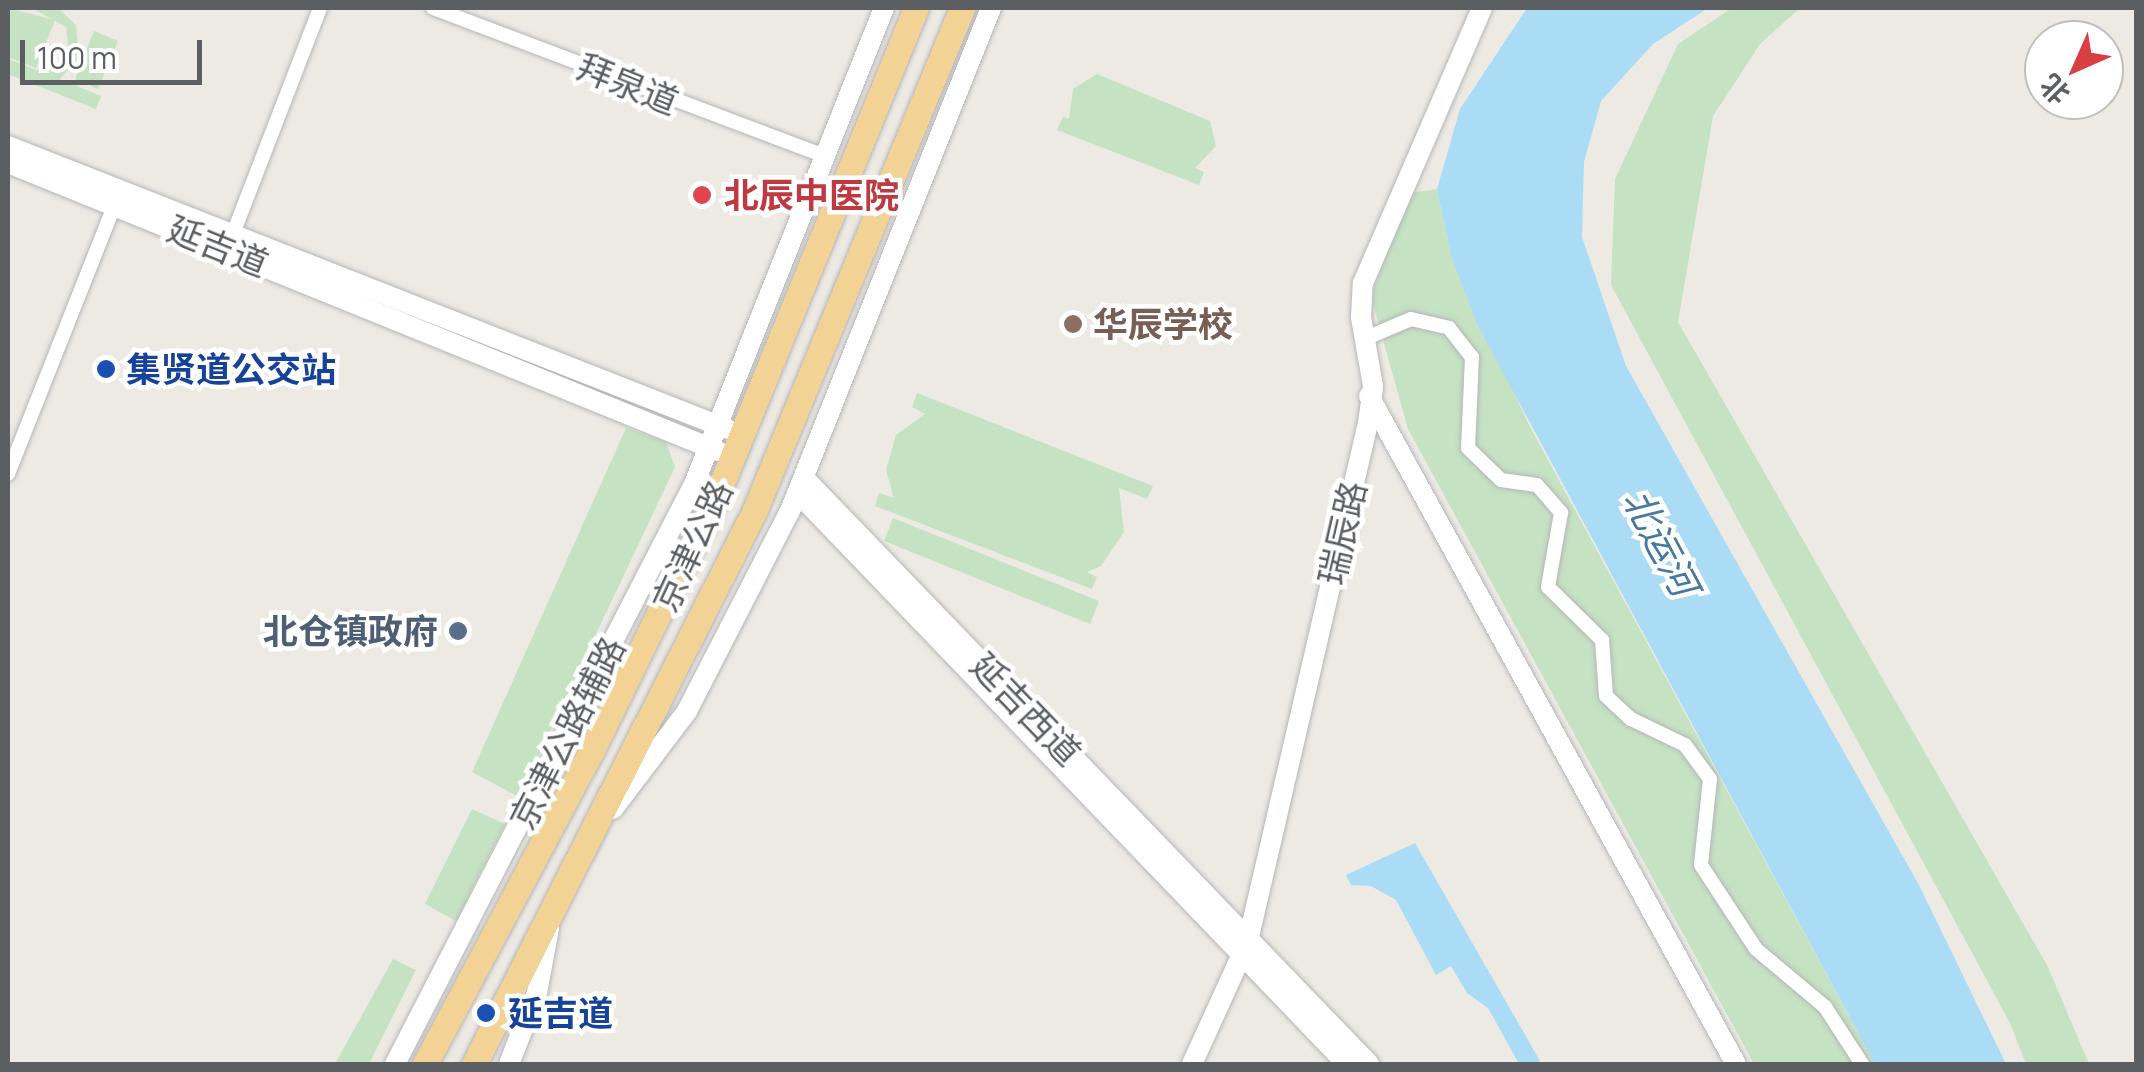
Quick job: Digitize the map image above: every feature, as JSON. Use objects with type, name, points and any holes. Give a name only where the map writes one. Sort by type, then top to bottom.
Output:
[{"type":"highway","name":"京津公路","points":[[425,1064],[717,495],[916,8]]},
{"type":"highway","name":"京津公路","points":[[474,1064],[596,830],[794,424],[962,8]]},
{"type":"street","points":[[230,242],[320,8]]},
{"type":"street","name":"拜泉道","points":[[433,8],[824,156]]},
{"type":"street","name":"京津公路辅路","points":[[395,1064],[502,861],[713,435],[884,8]]},
{"type":"street","name":"京津公路辅路","points":[[596,830],[687,711],[801,485],[990,8]]},
{"type":"street","name":"瑞辰路","points":[[1192,1064],[1241,945],[1251,907],[1368,394],[1360,305],[1368,270],[1473,8]]},
{"type":"street","name":"瑞辰路","points":[[1368,394],[1354,316],[1356,284],[1457,49],[1482,8]]},
{"type":"street","points":[[1457,49],[1493,8]]},
{"type":"street","name":"延吉道","points":[[8,146],[230,242],[713,435]]},
{"type":"street","name":"延吉道","points":[[8,163],[230,242]]},
{"type":"street","points":[[8,474],[115,204]]},
{"type":"street","points":[[1364,339],[1411,318],[1450,328],[1472,357],[1468,448],[1501,480],[1537,485],[1561,513],[1548,587],[1602,640],[1606,696],[1632,719],[1685,745],[1710,780],[1700,865],[1756,949],[1826,1007],[1862,1064]]},
{"type":"street","points":[[1368,394],[1736,1064]]},
{"type":"street","points":[[717,495],[722,458],[713,435],[735,427],[752,414]]},
{"type":"street","name":"延吉西道","points":[[801,485],[1268,973]]},
{"type":"street","points":[[497,926],[502,861]]},
{"type":"street","points":[[1251,907],[1268,973],[1347,1064]]},
{"type":"street","points":[[509,1064],[537,993],[549,924]]},
{"type":"street","name":"瑞辰路","points":[[1181,1064],[1241,945]]},
{"type":"street","points":[[1268,973],[1369,1064]]},
{"type":"green space","points":[[8,8],[55,20],[36,68],[8,57]]},
{"type":"green space","points":[[32,8],[58,8],[76,25],[79,58],[60,79],[101,96],[96,109],[8,74],[8,59],[45,73],[69,56],[66,27]]},
{"type":"green space","points":[[1732,8],[1800,8],[1760,44],[1713,116],[1678,322],[2048,967],[2089,1064],[2026,1064],[2010,1023],[1611,285],[1615,179],[1678,44]]},
{"type":"green space","points":[[94,31],[118,41],[98,89],[75,79]]},
{"type":"green space","points":[[1097,74],[1210,121],[1216,146],[1195,168],[1204,172],[1199,185],[1057,130],[1063,117],[1069,119],[1073,89]]},
{"type":"green space","points":[[1437,189],[1452,259],[1529,425],[1875,1064],[1754,1064],[1408,429],[1371,297],[1408,193]]},
{"type":"green space","points":[[917,393],[1153,486],[1147,499],[1119,488],[1124,532],[1101,566],[1087,572],[1097,577],[1092,589],[875,506],[879,493],[894,498],[886,470],[896,435],[925,414],[912,407]]},
{"type":"green space","points":[[626,428],[666,442],[675,467],[519,797],[472,772]]},
{"type":"green space","points":[[893,518],[1099,601],[1090,624],[884,541]]},
{"type":"green space","points":[[472,809],[505,824],[456,921],[425,904]]},
{"type":"green space","points":[[393,959],[416,970],[369,1064],[335,1064]]},
{"type":"water","name":"北运河","points":[[1527,8],[1708,8],[1653,44],[1601,101],[1584,162],[1582,237],[1626,366],[1919,885],[2006,1064],[1875,1064],[1478,326],[1452,259],[1437,189],[1460,109]]},
{"type":"water","points":[[1415,843],[1540,1061],[1519,1064],[1488,1008],[1467,993],[1451,966],[1436,975],[1396,900],[1371,886],[1351,885],[1346,875]]},
{"type":"place","name":"北辰中医院","points":[[702,195]]},
{"type":"place","name":"华辰学校","points":[[1073,324]]},
{"type":"place","name":"集贤道公交站","points":[[106,369]]},
{"type":"place","name":"北仓镇政府","points":[[458,631]]},
{"type":"place","name":"延吉道","points":[[486,1013]]}]
